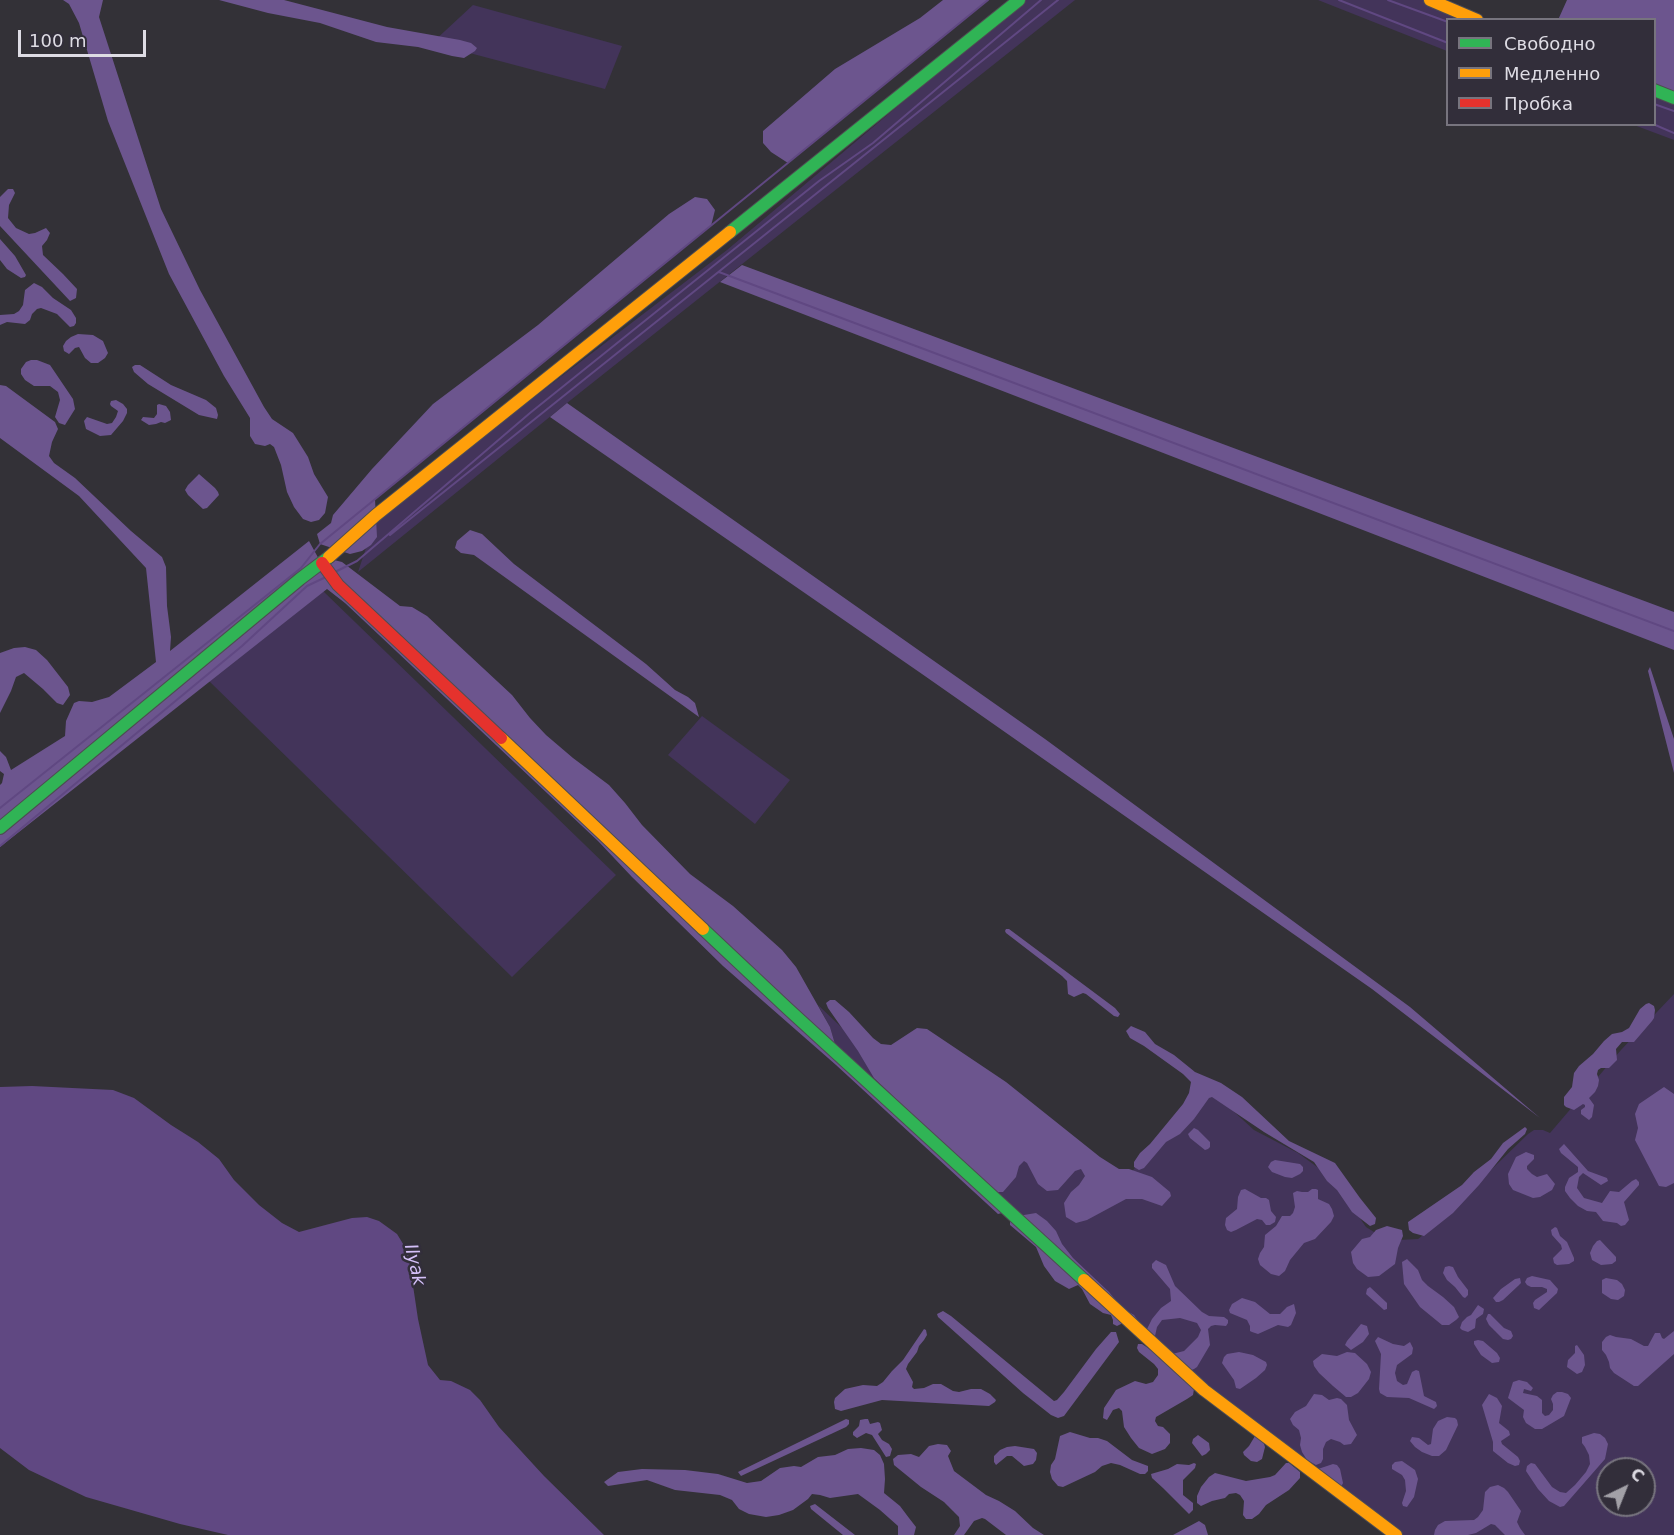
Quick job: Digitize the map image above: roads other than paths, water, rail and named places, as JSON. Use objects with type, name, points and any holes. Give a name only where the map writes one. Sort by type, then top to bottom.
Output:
[{"type":"street","points":[[0,828],[300,579],[327,571],[376,515],[1019,0]]},
{"type":"street","points":[[1430,0],[1472,18]]},
{"type":"street","points":[[1656,91],[1674,98]]},
{"type":"street","points":[[327,571],[338,585],[787,1008],[1204,1390],[1396,1535]]},
{"type":"waterway","points":[[0,808],[301,568],[320,544],[988,0]]},
{"type":"waterway","points":[[335,572],[357,561],[530,413],[819,181],[873,143],[1041,0]]},
{"type":"waterway","points":[[390,535],[1058,0]]},
{"type":"waterway","points":[[1339,0],[1446,42]]},
{"type":"waterway","points":[[1388,0],[1446,21]]},
{"type":"waterway","points":[[1656,105],[1674,111]]},
{"type":"waterway","points":[[1656,125],[1674,133]]},
{"type":"waterway","points":[[719,272],[1674,631]]},
{"type":"waterway","points":[[0,846],[242,646],[307,586],[328,576]]},
{"type":"water label","name":"Ilyak","points":[[414,1265]]}]
